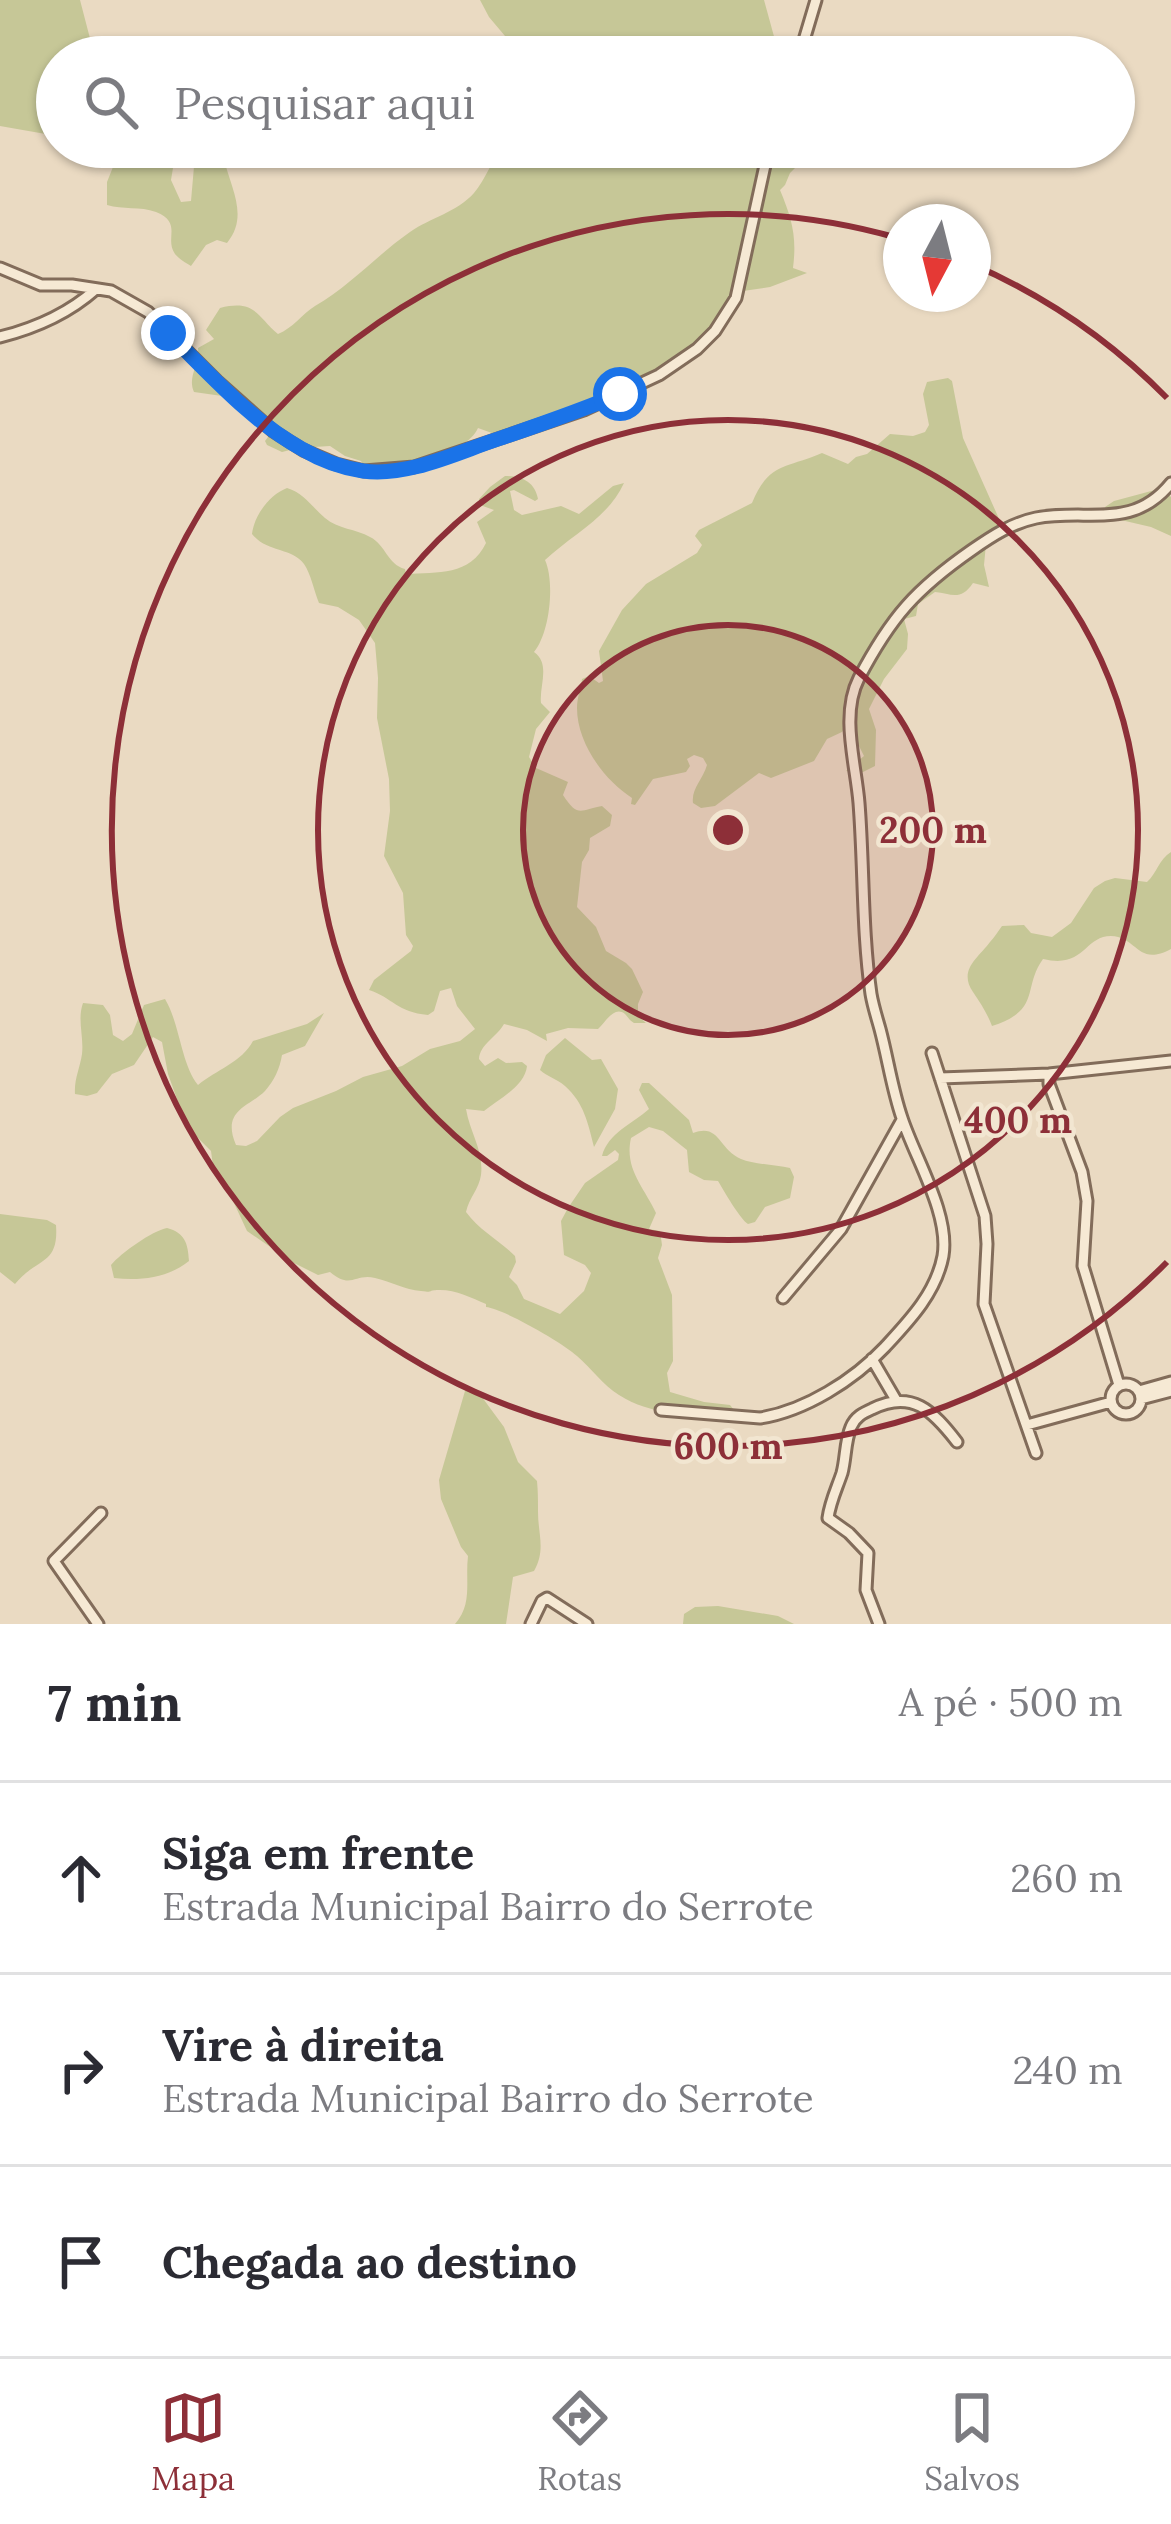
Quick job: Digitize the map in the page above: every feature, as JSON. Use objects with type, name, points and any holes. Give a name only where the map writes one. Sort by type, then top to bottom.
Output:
[{"type":"street","points":[[805,36],[816,0]]},
{"type":"street","points":[[0,268],[41,285],[111,291],[148,312],[246,406],[303,450],[364,471],[414,466],[584,410],[659,375],[697,349],[736,298],[764,168]]},
{"type":"street","points":[[0,337],[45,323],[77,306],[96,289]]},
{"type":"street","points":[[662,1410],[742,1418],[776,1416],[818,1397],[872,1359],[920,1305],[942,1259],[940,1219],[902,1120],[871,993],[850,718],[856,683],[908,602],[946,568],[995,535],[1042,517],[1108,516],[1141,509],[1171,483]]},
{"type":"street","points":[[932,1053],[985,1216],[984,1304],[1036,1453]]},
{"type":"street","points":[[940,1078],[1049,1074],[1171,1061]]},
{"type":"street","points":[[1049,1074],[1082,1172],[1087,1202],[1083,1266],[1118,1385]]},
{"type":"street","points":[[783,1298],[841,1229],[902,1120]]},
{"type":"street","points":[[872,1359],[896,1400]]},
{"type":"street","points":[[1130,1384],[1140,1395],[1139,1406],[1130,1413],[1118,1412],[1111,1402],[1118,1385],[1130,1384]]},
{"type":"street","points":[[1140,1395],[1171,1387]]},
{"type":"street","points":[[878,1624],[866,1589],[866,1548],[828,1514],[851,1428],[866,1412],[896,1400],[924,1408],[957,1442]]},
{"type":"street","points":[[1027,1425],[1111,1402]]},
{"type":"street","points":[[98,1624],[54,1561],[100,1513]]},
{"type":"street","points":[[531,1624],[547,1598],[587,1624]]},
{"type":"green space","points":[[0,0],[80,0],[89,36],[36,36],[36,132],[0,126]]},
{"type":"green space","points":[[480,0],[764,0],[774,36],[505,36]]},
{"type":"green space","points":[[113,168],[173,168],[171,180],[181,202],[191,201],[194,168],[227,168],[237,223],[227,243],[217,240],[206,245],[191,266],[175,254],[171,226],[164,216],[107,205]]},
{"type":"green space","points":[[490,168],[795,168],[780,190],[792,228],[793,268],[807,273],[743,291],[697,354],[646,375],[612,399],[503,437],[478,428],[460,446],[395,467],[367,471],[361,461],[330,446],[282,452],[267,445],[271,433],[260,412],[229,397],[194,392],[198,348],[214,339],[206,330],[220,308],[249,308],[278,334],[410,232],[452,210],[478,188]]},
{"type":"green space","points":[[948,378],[963,438],[1004,530],[986,544],[989,587],[973,583],[960,594],[935,592],[918,604],[916,616],[904,619],[907,649],[869,709],[876,730],[875,766],[863,772],[846,771],[864,756],[856,740],[857,728],[848,723],[827,739],[814,761],[771,778],[759,773],[715,806],[701,808],[693,803],[707,765],[694,755],[687,759],[686,772],[653,779],[635,805],[631,804],[632,798],[602,771],[587,747],[577,708],[582,679],[589,676],[603,681],[599,651],[622,610],[646,584],[697,553],[702,545],[695,536],[699,530],[752,503],[772,473],[822,453],[848,464],[890,434],[925,432],[929,425],[923,394],[927,382]]},
{"type":"green space","points":[[505,476],[527,481],[534,488],[535,501],[510,491],[514,510],[522,515],[561,506],[579,514],[613,486],[624,483],[599,516],[545,560],[549,607],[534,652],[543,669],[541,703],[550,712],[536,729],[529,757],[536,768],[568,782],[563,795],[576,810],[602,806],[612,815],[610,826],[590,838],[577,907],[596,927],[606,951],[632,969],[643,992],[638,1016],[646,1023],[634,1023],[617,1012],[598,1029],[568,1028],[546,1034],[547,1041],[504,1024],[479,1059],[485,1066],[498,1058],[527,1066],[516,1086],[484,1111],[466,1109],[481,1166],[466,1212],[515,1256],[509,1277],[524,1299],[560,1314],[584,1291],[591,1273],[564,1255],[561,1221],[585,1183],[618,1160],[615,1150],[602,1156],[609,1141],[649,1109],[639,1090],[642,1083],[649,1083],[689,1120],[693,1133],[709,1131],[741,1159],[790,1168],[794,1177],[790,1198],[765,1207],[748,1224],[718,1181],[689,1172],[687,1150],[663,1131],[649,1127],[631,1138],[630,1159],[656,1213],[649,1229],[660,1231],[658,1258],[672,1295],[670,1392],[730,1405],[734,1410],[729,1420],[672,1414],[631,1402],[559,1343],[464,1295],[415,1290],[368,1277],[343,1280],[330,1272],[318,1275],[292,1262],[247,1231],[227,1188],[214,1173],[211,1151],[187,1127],[162,1042],[153,1037],[134,1065],[112,1074],[97,1093],[75,1094],[83,1003],[103,1005],[113,1035],[123,1041],[132,1034],[144,1005],[165,999],[198,1085],[236,1060],[253,1041],[307,1024],[324,1013],[305,1046],[282,1055],[268,1087],[234,1117],[236,1145],[246,1146],[293,1108],[363,1077],[402,1066],[430,1049],[460,1041],[475,1029],[457,1006],[451,988],[440,991],[428,1015],[409,1011],[369,990],[413,946],[406,935],[403,893],[384,856],[389,779],[377,718],[375,643],[359,620],[338,607],[319,603],[299,559],[252,534],[264,507],[287,488],[330,522],[375,540],[406,574],[452,570],[471,561],[486,543],[477,522],[494,510],[480,505],[479,499]]},
{"type":"green space","points":[[1155,490],[1171,497],[1171,536],[1108,517],[1105,507],[1114,501]]},
{"type":"green space","points":[[1171,852],[1171,949],[1151,955],[1111,936],[1068,960],[1043,959],[1025,1005],[992,1026],[968,977],[971,965],[1002,926],[1024,925],[1031,933],[1052,937],[1071,923],[1094,888],[1115,878],[1147,882]]},
{"type":"green space","points":[[565,1038],[592,1060],[601,1059],[618,1089],[615,1109],[594,1147],[577,1099],[540,1070],[546,1055]]},
{"type":"green space","points":[[0,1214],[56,1225],[50,1255],[15,1284],[0,1272]]},
{"type":"green space","points":[[167,1228],[184,1240],[189,1261],[153,1277],[114,1278],[111,1265],[116,1260]]},
{"type":"green space","points":[[476,1389],[504,1427],[518,1462],[537,1481],[540,1556],[534,1571],[513,1577],[506,1624],[455,1624],[466,1600],[468,1556],[441,1499],[439,1480],[465,1391]]},
{"type":"green space","points":[[695,1607],[778,1616],[794,1624],[683,1624],[684,1614]]},
{"type":"route","points":[[168,333],[273,430],[303,450],[364,471],[447,457],[620,394]]}]
